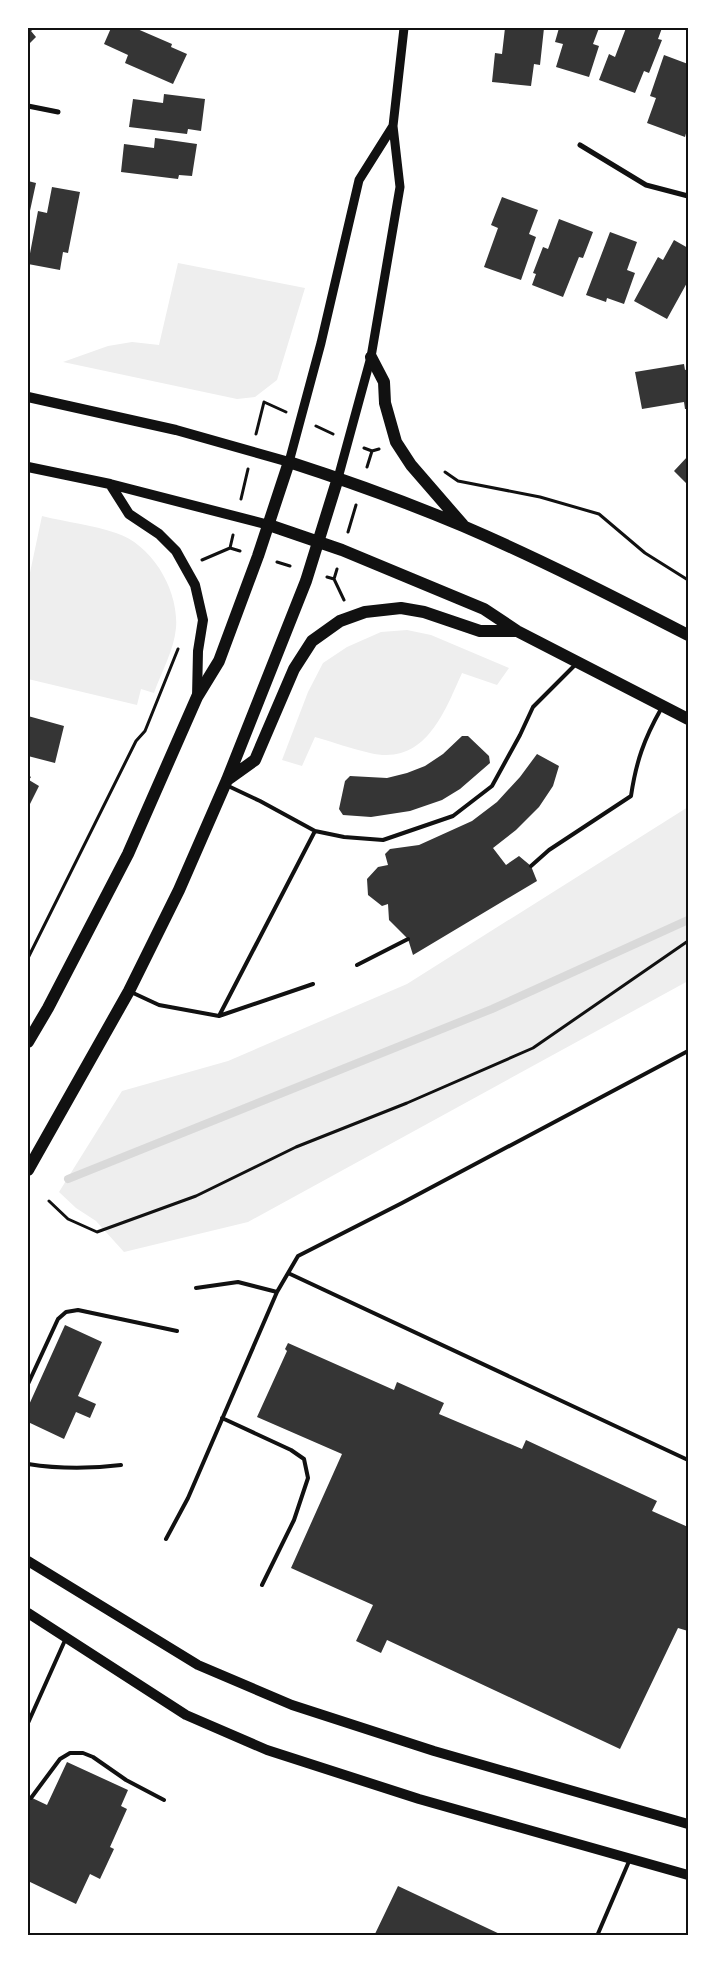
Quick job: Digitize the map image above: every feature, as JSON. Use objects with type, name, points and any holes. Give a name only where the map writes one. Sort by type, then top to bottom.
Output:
[{"type":"main road","points":[[371,357],[384,382],[385,403],[396,442],[411,465],[465,527]]},
{"type":"main road","points":[[28,398],[57,402],[252,450],[338,478],[465,527],[554,567],[688,635]]},
{"type":"main road","points":[[28,1042],[48,1008],[128,854],[197,696],[219,661],[258,556],[289,462]]},
{"type":"main road","points":[[28,466],[110,484],[237,516],[320,541],[484,609],[518,631],[688,719]]},
{"type":"main road","points":[[28,1170],[129,991],[179,890],[226,782],[309,571],[320,541],[338,478]]},
{"type":"main road","points":[[110,484],[129,514],[159,534],[176,552],[195,585],[203,620],[198,651],[197,696]]},
{"type":"main road","points":[[226,782],[255,760],[294,669],[312,641],[340,621],[365,612],[400,608],[424,612],[480,632],[518,631]]},
{"type":"main road","points":[[28,1561],[198,1665],[292,1705],[434,1751],[688,1824]]},
{"type":"main road","points":[[28,1613],[186,1715],[267,1750],[419,1799],[688,1875]]},
{"type":"street","points":[[338,478],[371,357],[400,187],[393,126],[404,28]]},
{"type":"street","points":[[28,106],[58,112]]},
{"type":"street","points":[[289,462],[321,343],[359,180],[393,126]]},
{"type":"street","points":[[580,145],[646,185],[688,196]]},
{"type":"lane","points":[[226,782],[315,831],[344,837],[383,840],[453,816],[492,786],[520,735],[532,707],[578,662]]},
{"type":"lane","points":[[531,866],[549,850],[631,796],[636,762],[646,736],[663,706]]},
{"type":"lane","points":[[218,1016],[315,831]]},
{"type":"lane","points":[[357,965],[408,939]]},
{"type":"lane","points":[[129,991],[159,1005],[218,1016],[312,984]]},
{"type":"lane","points":[[166,1539],[188,1498],[278,1292],[298,1256],[688,1051]]},
{"type":"lane","points":[[288,1273],[688,1460]]},
{"type":"lane","points":[[196,1288],[238,1282],[278,1292]]},
{"type":"lane","points":[[28,1384],[58,1318],[66,1312],[78,1310],[177,1331]]},
{"type":"lane","points":[[222,1418],[291,1450],[304,1459],[308,1478],[294,1520],[262,1586]]},
{"type":"lane","points":[[28,1464],[48,1467],[86,1468],[121,1465]]},
{"type":"lane","points":[[28,1723],[67,1638]]},
{"type":"lane","points":[[31,1798],[60,1759],[70,1753],[83,1753],[93,1757],[126,1780],[164,1800]]},
{"type":"lane","points":[[598,1936],[630,1859]]},
{"type":"path","points":[[230,548],[264,402]]},
{"type":"path","points":[[346,605],[334,579],[372,451]]},
{"type":"path","points":[[442,470],[458,481],[540,496],[598,514],[646,553],[688,580]]},
{"type":"path","points":[[199,562],[230,548],[334,579]]},
{"type":"path","points":[[28,958],[136,741],[145,731],[180,643]]},
{"type":"path","points":[[49,1201],[68,1220],[97,1232],[196,1196],[296,1147],[407,1103],[533,1048],[688,941]]},
{"type":"path","points":[[688,979],[688,1013]]},
{"type":"shaded area","points":[[178,263],[305,288],[277,380],[255,397],[237,399],[63,362],[108,346],[132,342],[159,345]]},
{"type":"shaded area","points":[[42,516],[98,528],[129,539],[152,559],[161,571],[173,599],[176,614],[175,636],[154,693],[141,689],[137,705],[28,679],[28,582]]},
{"type":"shaded area","points":[[407,630],[431,635],[509,668],[497,685],[462,673],[448,704],[430,733],[419,744],[405,752],[389,755],[370,753],[315,737],[302,766],[282,760],[308,692],[323,663],[347,647],[381,632]]},
{"type":"shaded area","points":[[688,807],[688,981],[248,1222],[124,1252],[96,1221],[76,1208],[59,1192],[122,1091],[228,1061],[407,984]]},
{"type":"building","points":[[28,28],[35,28],[31,31],[36,37],[28,45]]},
{"type":"building","points":[[111,28],[135,28],[172,44],[171,47],[187,54],[173,84],[125,63],[128,55],[104,44]]},
{"type":"building","points":[[505,28],[544,28],[540,65],[534,64],[531,86],[492,82],[495,53],[502,54]]},
{"type":"building","points":[[559,28],[599,28],[593,44],[599,46],[589,77],[556,67],[563,44],[555,42]]},
{"type":"building","points":[[626,28],[662,28],[658,39],[662,40],[649,73],[644,71],[635,93],[599,80],[609,54],[615,57]]},
{"type":"building","points":[[664,55],[688,64],[688,99],[686,107],[688,108],[688,126],[685,137],[647,123],[656,98],[650,96]]},
{"type":"building","points":[[164,94],[205,99],[201,131],[188,129],[187,134],[129,127],[133,99],[163,103]]},
{"type":"building","points":[[155,138],[197,144],[192,176],[179,175],[178,179],[121,172],[124,144],[154,148]]},
{"type":"building","points":[[28,181],[36,183],[28,220]]},
{"type":"building","points":[[52,187],[80,192],[68,253],[63,252],[60,270],[28,264],[38,211],[47,213]]},
{"type":"building","points":[[502,197],[538,210],[529,234],[536,237],[521,280],[484,267],[498,228],[491,225]]},
{"type":"building","points":[[559,219],[593,232],[583,258],[579,257],[563,297],[532,285],[536,274],[533,273],[543,247],[548,249]]},
{"type":"building","points":[[610,232],[637,242],[627,270],[635,273],[624,304],[607,298],[606,302],[586,295]]},
{"type":"building","points":[[674,240],[688,248],[688,281],[667,319],[634,301],[658,257],[663,260]]},
{"type":"building","points":[[684,364],[685,370],[688,369],[688,409],[685,409],[684,402],[642,409],[635,372]]},
{"type":"building","points":[[688,456],[688,485],[674,471]]},
{"type":"building","points":[[28,716],[64,726],[55,763],[28,756]]},
{"type":"building","points":[[462,736],[468,736],[489,756],[490,763],[460,789],[442,800],[410,811],[371,817],[343,815],[339,809],[345,781],[350,776],[387,778],[407,773],[425,766],[443,754]]},
{"type":"building","points":[[537,754],[559,766],[553,786],[539,807],[516,830],[493,848],[506,865],[519,856],[531,866],[537,881],[413,955],[408,939],[389,920],[388,904],[382,906],[368,895],[367,879],[378,867],[388,865],[385,854],[390,849],[419,845],[472,821],[497,802],[520,777]]},
{"type":"building","points":[[28,775],[31,777],[29,780],[39,786],[28,808]]},
{"type":"building","points":[[65,1325],[102,1342],[78,1396],[96,1404],[90,1418],[76,1412],[64,1439],[28,1422],[28,1407]]},
{"type":"building","points":[[288,1343],[394,1390],[397,1382],[444,1403],[439,1414],[522,1449],[526,1440],[657,1501],[652,1511],[688,1527],[688,1631],[678,1628],[620,1749],[387,1640],[381,1653],[356,1641],[373,1605],[291,1568],[342,1454],[257,1417],[287,1351],[285,1349]]},
{"type":"building","points":[[67,1762],[128,1790],[121,1806],[127,1809],[110,1847],[114,1849],[100,1879],[90,1874],[76,1904],[28,1881],[28,1796],[47,1805]]},
{"type":"building","points":[[398,1886],[504,1936],[374,1936]]},
{"type":"waterway","points":[[68,1179],[492,1009],[688,920]]}]
